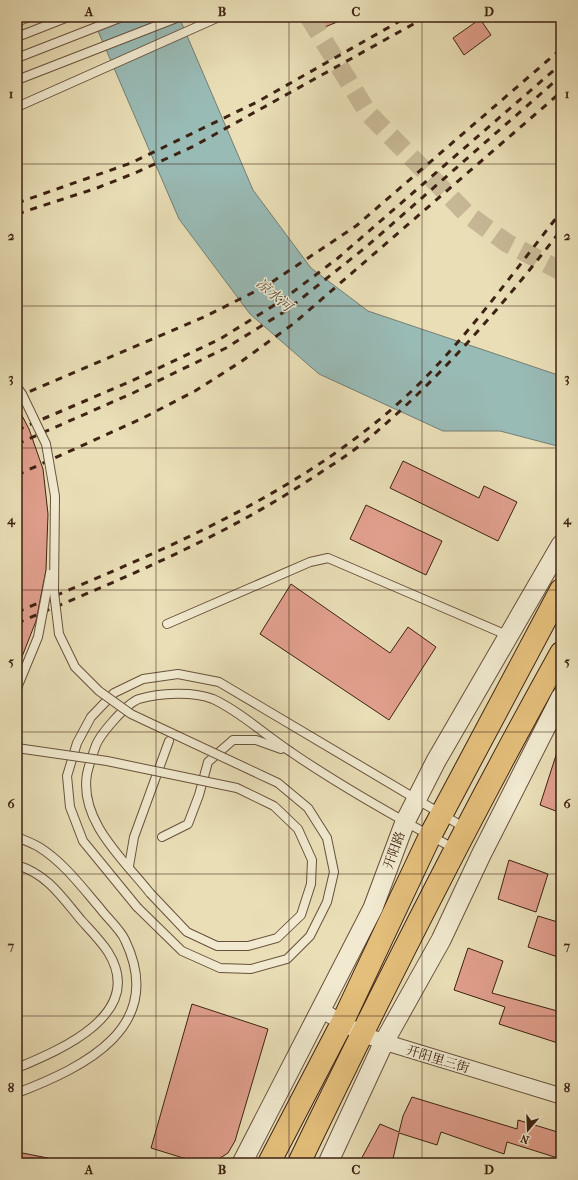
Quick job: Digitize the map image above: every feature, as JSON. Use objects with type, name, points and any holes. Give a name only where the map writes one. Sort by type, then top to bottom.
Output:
[{"type":"main road","name":"开阳路","points":[[269,1163],[342,1023],[430,836],[561,590]]},
{"type":"main road","points":[[299,1163],[455,849],[561,653]]},
{"type":"street","name":"开阳路","points":[[242,1163],[373,908],[405,822],[416,799],[436,761],[561,545]]},
{"type":"street","points":[[328,1163],[384,1042],[441,940],[485,848],[561,697]]},
{"type":"street","name":"开阳里三街","points":[[321,1010],[362,1034],[384,1042],[561,1096]]},
{"type":"lane","points":[[17,22],[29,17]]},
{"type":"lane","points":[[17,37],[68,17]]},
{"type":"lane","points":[[17,58],[122,17]]},
{"type":"lane","points":[[17,80],[179,17]]},
{"type":"lane","points":[[17,106],[219,17]]},
{"type":"lane","points":[[17,387],[22,394],[46,444],[55,496],[54,592],[59,634],[75,667],[99,691],[131,714],[278,783],[308,808],[327,838],[334,872],[327,902],[310,936],[287,959],[251,969],[220,968],[182,951],[137,907],[82,841],[70,807],[67,776],[76,744],[91,717],[114,693],[143,679],[178,674],[218,682],[466,828]]},
{"type":"lane","points":[[17,688],[38,637],[55,551]]},
{"type":"lane","points":[[167,624],[310,562],[328,558],[508,636]]},
{"type":"lane","points":[[17,748],[107,761],[237,788],[274,806],[298,829],[312,860],[311,884],[301,915],[277,938],[248,946],[217,946],[187,932],[150,893],[101,831],[89,804],[87,775],[96,742],[112,722],[137,700],[173,692],[212,699],[249,721],[291,752],[405,822],[455,849]]},
{"type":"lane","points":[[129,866],[134,836],[169,740]]},
{"type":"lane","points":[[162,837],[188,824],[199,795],[208,762],[233,740],[256,740],[291,752]]},
{"type":"lane","points":[[17,837],[39,847],[70,873],[125,939],[137,973],[138,988],[135,1004],[129,1018],[104,1049],[39,1084],[17,1093]]},
{"type":"lane","points":[[17,865],[32,870],[50,884],[109,953],[116,974],[117,990],[112,1004],[102,1019],[90,1031],[69,1044],[17,1068]]},
{"type":"water","name":"凉水河","points":[[92,17],[179,17],[253,190],[311,268],[368,311],[561,376],[561,447],[500,431],[443,431],[319,374],[250,314],[179,219]]},
{"type":"building","points":[[307,17],[349,17],[313,32]]},
{"type":"building","points":[[480,19],[491,35],[464,55],[453,38]]},
{"type":"building","points":[[17,406],[29,429],[43,469],[48,514],[46,570],[36,621],[18,667]]},
{"type":"building","points":[[403,461],[479,498],[484,486],[517,502],[498,541],[390,488]]},
{"type":"building","points":[[366,505],[442,541],[426,575],[350,539]]},
{"type":"building","points":[[291,584],[390,653],[408,627],[436,647],[389,720],[260,634]]},
{"type":"building","points":[[559,746],[561,747],[561,813],[540,805]]},
{"type":"building","points":[[509,860],[548,874],[536,912],[498,899]]},
{"type":"building","points":[[538,916],[561,923],[561,958],[528,947]]},
{"type":"building","points":[[468,948],[503,961],[492,993],[561,1012],[561,1044],[499,1024],[505,1007],[454,990]]},
{"type":"building","points":[[192,1004],[268,1029],[235,1141],[228,1153],[217,1160],[207,1162],[196,1162],[151,1148]]},
{"type":"building","points":[[412,1097],[517,1129],[518,1120],[561,1133],[561,1159],[507,1142],[504,1154],[441,1132],[437,1145],[399,1133],[392,1163],[359,1163],[380,1124],[399,1132],[403,1116]]},
{"type":"building","points":[[17,1152],[48,1158],[48,1163],[17,1163]]},
{"type":"tunnel","points":[[309,17],[368,113],[467,214],[507,243],[561,271]]},
{"type":"railway","points":[[17,203],[131,163],[257,102],[407,17]]},
{"type":"railway","points":[[17,214],[97,188],[135,173],[194,146],[426,17]]},
{"type":"railway","points":[[17,397],[204,317],[266,286],[356,226],[561,49]]},
{"type":"railway","points":[[17,430],[127,383],[220,339],[281,301],[338,258],[561,64]]},
{"type":"railway","points":[[17,444],[133,393],[226,348],[287,310],[366,247],[561,76]]},
{"type":"railway","points":[[17,475],[143,418],[195,391],[242,361],[293,324],[561,92]]},
{"type":"railway","points":[[17,612],[178,542],[281,488],[329,457],[376,422],[420,383],[439,363],[493,300],[561,212]]},
{"type":"railway","points":[[17,623],[129,575],[203,541],[274,502],[354,450],[395,416],[446,366],[517,286],[561,230]]}]
